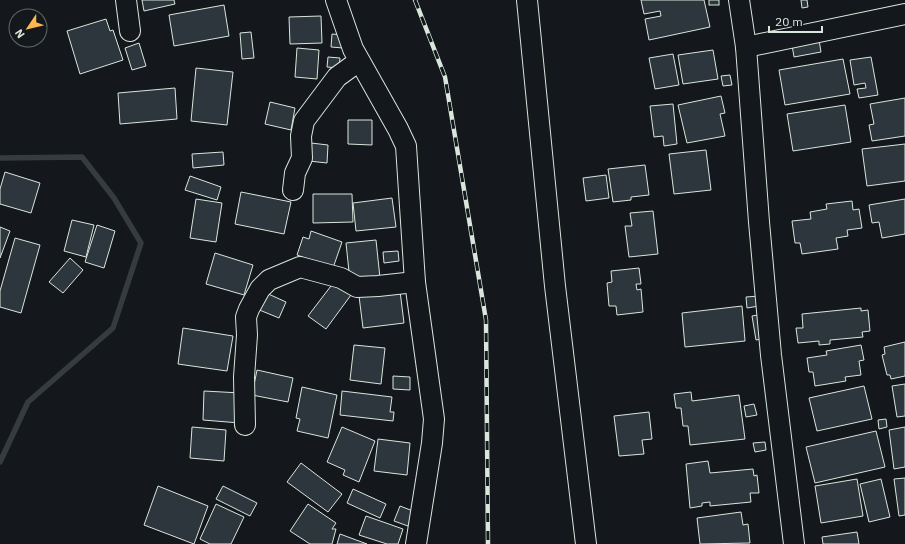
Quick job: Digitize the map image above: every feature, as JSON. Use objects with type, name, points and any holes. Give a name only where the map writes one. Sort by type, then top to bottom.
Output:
[{"type":"street","points":[[126,0],[130,31]]},
{"type":"street","points":[[336,0],[353,49],[406,146],[414,282],[434,419],[432,443],[416,544]]},
{"type":"street","points":[[527,0],[555,286],[586,544]]},
{"type":"street","points":[[739,0],[746,47],[771,356],[794,544]]},
{"type":"street","points":[[746,47],[905,14]]},
{"type":"street","points":[[293,190],[295,173],[302,158],[301,136],[304,121],[337,77],[359,60]]},
{"type":"street","points":[[245,425],[244,377],[247,335],[246,318],[249,309],[260,289],[269,280],[300,267],[341,278],[357,287],[414,282]]},
{"type":"building","points":[[142,0],[174,0],[175,4],[144,11]]},
{"type":"building","points":[[641,0],[704,0],[710,27],[649,40],[645,19],[661,16],[660,11],[644,14]]},
{"type":"building","points":[[709,0],[719,0],[719,5],[709,5]]},
{"type":"building","points":[[801,0],[807,0],[808,7],[802,8]]},
{"type":"building","points":[[224,5],[229,36],[174,46],[169,15]]},
{"type":"building","points":[[321,16],[322,43],[290,44],[289,17]]},
{"type":"building","points":[[106,19],[110,31],[113,30],[123,60],[80,74],[67,31]]},
{"type":"building","points":[[251,32],[254,58],[242,59],[240,33]]},
{"type":"building","points":[[332,34],[344,35],[343,48],[331,47]]},
{"type":"building","points":[[819,40],[821,52],[794,57],[792,45]]},
{"type":"building","points":[[139,43],[146,66],[132,70],[125,48]]},
{"type":"building","points":[[297,48],[319,50],[317,79],[295,77]]},
{"type":"building","points":[[713,50],[718,79],[683,84],[678,55]]},
{"type":"building","points":[[673,54],[679,85],[655,89],[649,58]]},
{"type":"building","points":[[328,57],[340,58],[339,68],[327,67]]},
{"type":"building","points":[[871,57],[878,95],[859,98],[857,89],[866,88],[865,83],[854,85],[850,60]]},
{"type":"building","points":[[843,59],[850,94],[785,105],[779,70]]},
{"type":"building","points":[[196,68],[233,72],[227,125],[191,121]]},
{"type":"building","points":[[730,75],[732,85],[723,86],[721,76]]},
{"type":"building","points":[[175,88],[177,119],[120,124],[118,93]]},
{"type":"building","points":[[721,96],[725,113],[720,114],[725,136],[687,143],[678,105]]},
{"type":"building","points":[[905,98],[905,136],[872,141],[869,125],[874,124],[870,104]]},
{"type":"building","points":[[270,102],[295,108],[291,130],[265,124]]},
{"type":"building","points":[[673,104],[677,144],[664,146],[663,136],[654,137],[650,106]]},
{"type":"building","points":[[845,105],[851,142],[793,151],[787,114]]},
{"type":"building","points":[[348,120],[372,120],[372,145],[348,144]]},
{"type":"building","points":[[311,143],[328,145],[327,163],[309,161]]},
{"type":"building","points":[[905,144],[905,181],[867,186],[862,149]]},
{"type":"building","points":[[706,150],[711,190],[674,194],[669,154]]},
{"type":"building","points":[[223,152],[224,165],[193,168],[192,154]]},
{"type":"building","points":[[645,165],[649,195],[631,197],[631,200],[613,202],[608,169]]},
{"type":"building","points":[[5,172],[40,183],[31,213],[0,204],[0,189]]},
{"type":"building","points":[[606,175],[609,198],[586,201],[583,178]]},
{"type":"building","points":[[190,176],[221,187],[217,200],[185,190]]},
{"type":"building","points":[[241,192],[291,202],[284,234],[235,224]]},
{"type":"building","points":[[313,194],[352,194],[353,222],[313,223]]},
{"type":"building","points":[[392,198],[396,227],[356,231],[353,203]]},
{"type":"building","points":[[196,199],[222,203],[216,242],[190,238]]},
{"type":"building","points":[[905,199],[905,234],[882,238],[879,222],[872,223],[869,205]]},
{"type":"building","points":[[852,201],[853,210],[859,209],[862,228],[847,230],[848,236],[836,238],[838,249],[802,254],[800,243],[795,243],[792,221],[811,219],[810,212],[827,209],[826,204]]},
{"type":"building","points":[[653,211],[658,254],[629,257],[625,226],[632,226],[630,213]]},
{"type":"building","points":[[72,220],[94,225],[86,257],[64,251]]},
{"type":"building","points":[[97,225],[115,231],[104,268],[85,262]]},
{"type":"building","points":[[0,227],[10,231],[0,258]]},
{"type":"building","points":[[311,231],[342,242],[333,268],[297,255],[303,237],[309,239]]},
{"type":"building","points":[[15,238],[40,245],[21,313],[0,307],[0,291]]},
{"type":"building","points":[[376,240],[380,278],[350,281],[346,243]]},
{"type":"building","points":[[398,251],[399,261],[384,263],[383,252]]},
{"type":"building","points":[[215,253],[253,265],[244,295],[206,284]]},
{"type":"building","points":[[70,258],[83,270],[63,293],[49,282]]},
{"type":"building","points":[[639,268],[641,284],[636,284],[637,290],[641,289],[643,312],[617,315],[616,306],[609,306],[607,283],[612,282],[611,271]]},
{"type":"building","points":[[334,282],[351,295],[326,329],[308,316]]},
{"type":"building","points":[[400,291],[404,323],[363,328],[359,296]]},
{"type":"building","points":[[264,292],[286,302],[279,318],[257,309]]},
{"type":"building","points":[[759,296],[759,306],[747,308],[746,297]]},
{"type":"building","points":[[742,306],[745,341],[685,347],[682,313]]},
{"type":"building","points":[[861,308],[861,311],[868,310],[870,331],[862,332],[863,337],[830,340],[830,344],[819,345],[819,341],[798,343],[796,328],[803,328],[802,314]]},
{"type":"building","points":[[763,314],[767,338],[756,340],[752,316]]},
{"type":"building","points":[[183,328],[233,336],[227,371],[178,364]]},
{"type":"building","points":[[905,342],[905,376],[891,379],[890,375],[887,375],[882,355],[885,354],[884,347]]},
{"type":"building","points":[[354,345],[385,348],[381,384],[350,380]]},
{"type":"building","points":[[861,345],[864,360],[859,361],[861,375],[845,377],[846,381],[815,386],[813,372],[809,372],[807,358],[827,355],[826,351]]},
{"type":"building","points":[[257,370],[293,378],[288,402],[252,395]]},
{"type":"building","points":[[393,376],[410,377],[410,390],[393,389]]},
{"type":"building","points":[[905,384],[905,416],[897,417],[892,386]]},
{"type":"building","points":[[864,386],[872,419],[817,431],[809,398]]},
{"type":"building","points":[[302,387],[337,395],[328,438],[297,431],[300,419],[296,418]]},
{"type":"building","points":[[204,391],[241,393],[240,423],[203,420]]},
{"type":"building","points":[[342,391],[392,397],[390,412],[394,412],[393,421],[340,415]]},
{"type":"building","points":[[691,392],[692,401],[739,395],[745,439],[690,445],[688,426],[683,426],[681,408],[676,408],[674,394]]},
{"type":"building","points":[[754,404],[757,415],[746,417],[744,406]]},
{"type":"building","points":[[649,412],[652,439],[642,440],[644,454],[619,456],[614,416]]},
{"type":"building","points":[[886,419],[887,427],[879,429],[878,420]]},
{"type":"building","points":[[192,427],[226,430],[224,461],[190,458]]},
{"type":"building","points":[[342,427],[375,441],[359,482],[343,475],[345,470],[327,462]]},
{"type":"building","points":[[905,427],[905,467],[894,469],[889,430]]},
{"type":"building","points":[[876,431],[885,467],[815,483],[806,447]]},
{"type":"building","points":[[378,439],[410,443],[407,475],[374,471]]},
{"type":"building","points":[[765,442],[766,450],[755,452],[753,443]]},
{"type":"building","points":[[708,461],[710,473],[753,469],[754,476],[757,475],[759,493],[750,493],[751,502],[710,506],[710,502],[702,503],[702,506],[690,508],[686,464]]},
{"type":"building","points":[[301,463],[342,494],[328,512],[287,482]]},
{"type":"building","points":[[905,478],[905,515],[899,516],[894,479]]},
{"type":"building","points":[[857,479],[863,516],[821,523],[815,486]]},
{"type":"building","points":[[881,479],[890,517],[869,522],[860,484]]},
{"type":"building","points":[[158,486],[208,506],[194,544],[144,525]]},
{"type":"building","points":[[223,486],[257,503],[250,516],[216,499]]},
{"type":"building","points":[[353,489],[386,504],[380,518],[347,503]]},
{"type":"building","points":[[216,504],[244,517],[231,544],[210,544],[200,539]]},
{"type":"building","points":[[308,504],[336,523],[332,529],[336,529],[332,544],[310,544],[290,531]]},
{"type":"building","points":[[400,506],[413,511],[408,526],[394,521]]},
{"type":"building","points":[[741,512],[743,525],[748,524],[750,543],[700,544],[697,518]]},
{"type":"building","points":[[366,516],[403,529],[398,544],[387,544],[359,535]]},
{"type":"building","points":[[857,532],[859,544],[823,544],[822,537]]},
{"type":"building","points":[[340,534],[367,544],[337,544]]},
{"type":"waterway","points":[[0,158],[82,157],[114,198],[141,243],[113,328],[28,402],[0,462]]},
{"type":"railway","points":[[415,0],[445,77],[486,320],[488,544]]}]
